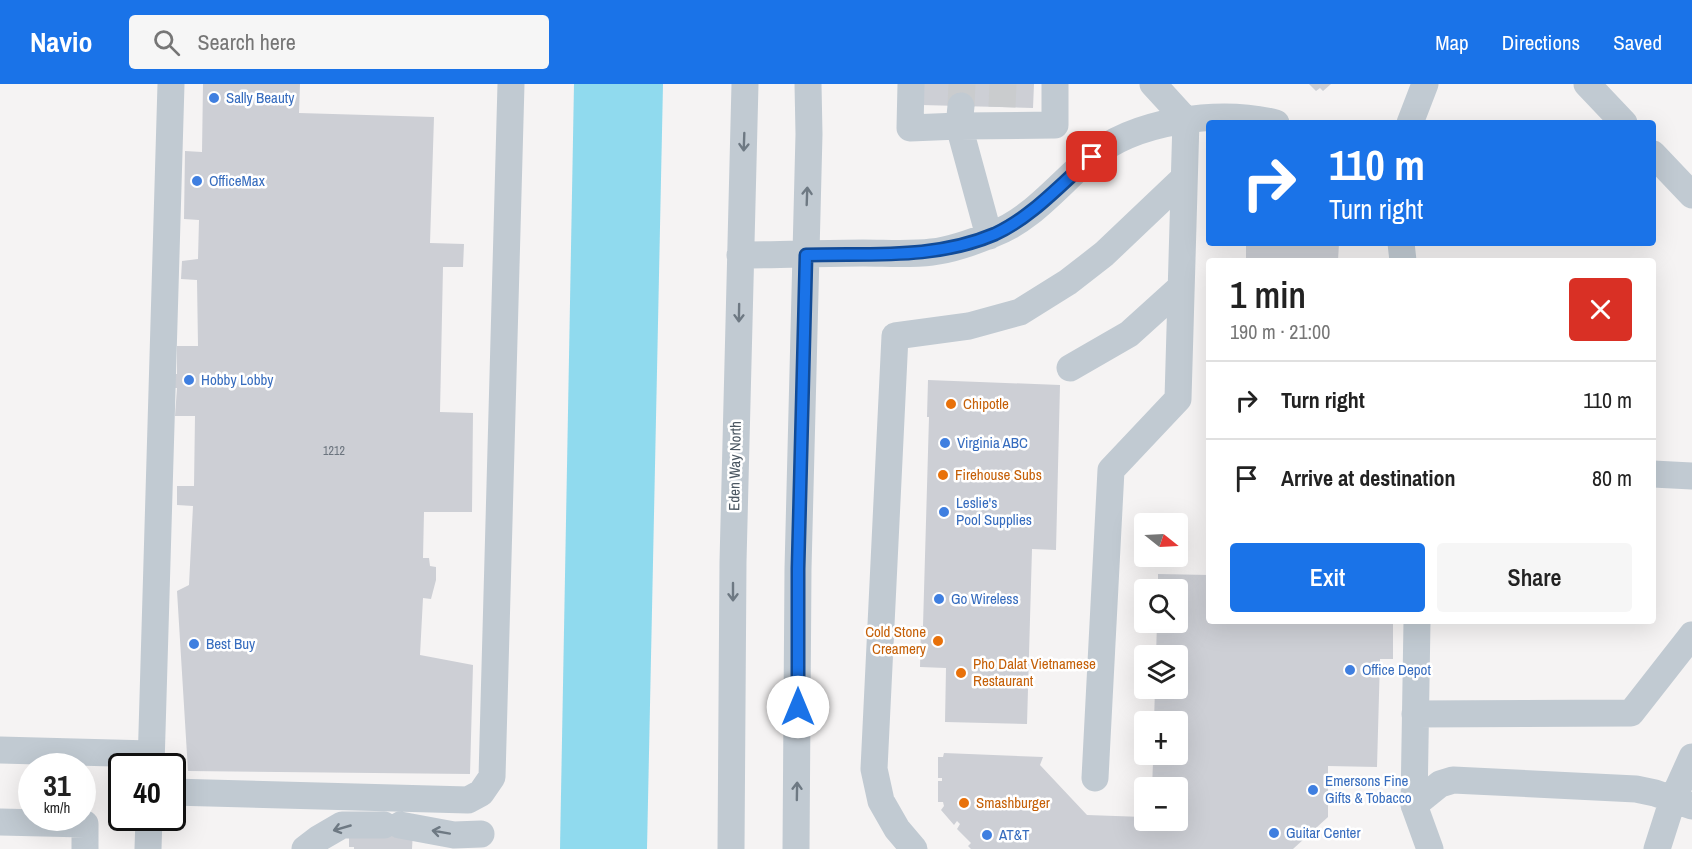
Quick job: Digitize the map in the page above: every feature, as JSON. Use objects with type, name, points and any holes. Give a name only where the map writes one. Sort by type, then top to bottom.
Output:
[{"type":"street","points":[[151,753],[171,84]]},
{"type":"street","points":[[186,792],[468,800],[481,793],[492,777],[511,84]]},
{"type":"street","name":"Eden Way North","points":[[731,849],[733,562],[745,84]]},
{"type":"street","points":[[796,849],[798,569],[809,134],[808,84]]},
{"type":"street","points":[[911,84],[910,128],[960,116],[1001,116],[1055,125],[1055,84]]},
{"type":"street","points":[[1095,778],[1111,470],[1178,399],[1186,120],[1153,84]]},
{"type":"street","points":[[1411,120],[1425,84]]},
{"type":"street","points":[[1587,84],[1621,120]]},
{"type":"street","points":[[960,116],[989,236]]},
{"type":"street","points":[[740,255],[934,252],[989,236],[1021,218],[1103,149],[1137,133],[1186,120],[1244,117],[1260,120]]},
{"type":"street","points":[[1656,157],[1692,195]]},
{"type":"street","points":[[914,849],[897,829],[881,801],[874,769],[894,336],[969,326],[1020,312],[1068,282],[1104,254],[1184,178]]},
{"type":"street","points":[[1070,368],[1129,334],[1181,287]]},
{"type":"street","points":[[1656,474],[1692,476]]},
{"type":"street","points":[[1417,624],[1414,805],[1430,849]]},
{"type":"street","points":[[1415,714],[1631,713],[1692,634]]},
{"type":"street","points":[[0,750],[108,757]]},
{"type":"street","points":[[1657,849],[1683,802],[1692,757]]},
{"type":"street","points":[[1414,805],[1440,784],[1454,780],[1636,789],[1683,802]]},
{"type":"street","points":[[305,849],[342,825],[392,825],[454,835],[481,842],[481,793]]},
{"type":"street","points":[[0,822],[85,824],[84,849]]},
{"type":"street","points":[[148,849],[149,831]]},
{"type":"water","points":[[574,84],[663,84],[647,849],[560,849]]},
{"type":"building","points":[[203,84],[300,84],[299,113],[434,117],[430,243],[464,244],[463,267],[443,267],[440,412],[473,413],[472,512],[424,512],[423,558],[429,558],[430,566],[436,567],[436,580],[431,599],[423,598],[420,655],[473,665],[470,774],[188,771],[177,591],[189,585],[193,506],[177,505],[177,486],[194,486],[195,416],[175,416],[177,388],[174,388],[175,374],[177,374],[177,346],[198,346],[197,280],[181,279],[182,261],[198,259],[199,220],[184,219],[185,151],[202,152]]},
{"type":"building","points":[[922,84],[1034,84],[1033,108],[921,105]]},
{"type":"building","points":[[1309,84],[1331,84],[1323,91],[1320,88],[1316,91]]},
{"type":"building","points":[[1246,246],[1339,246],[1338,258],[1246,258]]},
{"type":"building","points":[[928,380],[1060,385],[1056,550],[1032,549],[1027,724],[945,722],[946,668],[920,667],[929,417],[927,417]]},
{"type":"building","points":[[1158,574],[1206,575],[1206,624],[1393,624],[1393,659],[1380,659],[1377,767],[1328,766],[1328,817],[1293,849],[971,849],[968,846],[971,843],[957,829],[960,824],[957,821],[954,825],[941,810],[944,806],[943,802],[938,802],[938,781],[942,781],[942,778],[938,778],[938,757],[943,757],[944,753],[1043,757],[1040,765],[1087,815],[1134,817],[1134,831],[1188,831],[1188,777],[1152,777],[1153,765],[1188,765],[1188,711],[1154,711],[1155,699],[1188,699],[1188,645],[1156,645],[1157,633],[1188,633],[1188,579],[1158,579]]},
{"type":"building","points":[[349,829],[413,831],[412,849],[354,849],[354,847],[349,847]]},
{"type":"tunnel","points":[[961,106],[962,84]]},
{"type":"tunnel","points":[[1002,107],[1003,84]]},
{"type":"place","name":"Sally Beauty","points":[[214,98]]},
{"type":"place","name":"OfficeMax","points":[[197,181]]},
{"type":"place","name":"Hobby Lobby","points":[[189,380]]},
{"type":"place","name":"Chipotle","points":[[951,404]]},
{"type":"place","name":"Virginia ABC","points":[[945,443]]},
{"type":"place","name":"Firehouse Subs","points":[[943,475]]},
{"type":"place","name":"Leslie's Pool Supplies","points":[[944,512]]},
{"type":"place","name":"Go Wireless","points":[[939,599]]},
{"type":"place","name":"Cold Stone Creamery","points":[[938,641]]},
{"type":"place","name":"Best Buy","points":[[194,644]]},
{"type":"place","name":"Office Depot","points":[[1350,670]]},
{"type":"place","name":"Pho Dalat Vietnamese Restaurant","points":[[961,673]]},
{"type":"place","name":"Emersons Fine Gifts & Tobacco","points":[[1313,790]]},
{"type":"place","name":"Smashburger","points":[[964,803]]},
{"type":"place","name":"Guitar Center","points":[[1274,833]]},
{"type":"place","name":"AT&T","points":[[987,835]]},
{"type":"route","points":[[798,707],[798,569],[806,255],[906,254],[934,252],[964,244],[996,233],[1021,218],[1092,157]]}]
